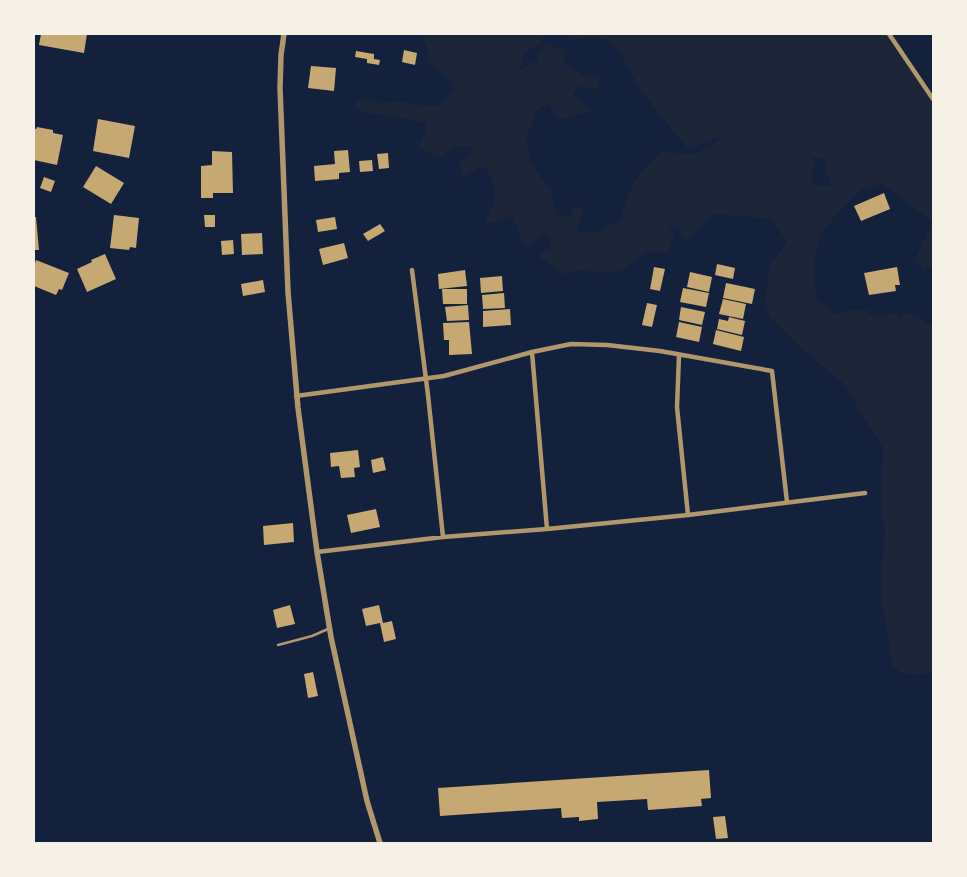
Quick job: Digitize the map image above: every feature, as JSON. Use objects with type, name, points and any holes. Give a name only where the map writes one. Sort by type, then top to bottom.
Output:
[{"type":"street","points":[[284,34],[280,88],[288,292],[296,396],[317,552],[330,629],[367,801],[380,843]]},
{"type":"street","points":[[889,34],[933,99]]},
{"type":"street","points":[[412,270],[443,537]]},
{"type":"street","points":[[296,396],[444,376],[532,352],[571,344],[607,345],[772,371],[787,502]]},
{"type":"street","points":[[532,352],[547,529]]},
{"type":"street","points":[[679,355],[677,407],[688,515]]},
{"type":"street","points":[[317,552],[443,537],[688,515],[866,493]]},
{"type":"lane","points":[[278,645],[330,629]]},
{"type":"shaded area","points":[[423,34],[544,34],[544,38],[536,46],[525,53],[520,71],[537,61],[539,51],[549,44],[563,50],[566,66],[585,76],[601,77],[598,86],[593,90],[580,84],[573,95],[592,111],[563,118],[556,117],[549,103],[534,112],[532,126],[526,136],[530,158],[538,173],[552,191],[557,216],[570,216],[573,208],[579,207],[583,211],[577,229],[581,233],[596,232],[621,220],[634,183],[661,150],[694,154],[712,147],[719,137],[688,149],[642,92],[615,45],[594,36],[570,41],[567,34],[889,34],[933,99],[933,148],[930,149],[933,151],[933,221],[881,184],[860,190],[840,210],[820,236],[813,268],[817,300],[835,314],[853,310],[868,310],[869,314],[882,317],[895,312],[899,318],[904,314],[916,316],[933,327],[933,672],[916,675],[901,673],[892,665],[882,602],[885,530],[882,512],[883,448],[842,382],[797,345],[770,317],[765,302],[770,265],[787,242],[772,219],[711,214],[704,225],[689,240],[680,236],[681,229],[669,224],[674,234],[669,252],[646,252],[620,271],[602,273],[578,270],[560,274],[552,265],[538,256],[551,248],[550,238],[542,231],[534,243],[528,245],[521,241],[512,216],[484,225],[494,202],[494,188],[489,174],[483,166],[462,177],[460,159],[470,156],[472,146],[455,147],[440,157],[424,151],[419,145],[426,132],[426,123],[393,116],[365,113],[355,106],[354,103],[368,99],[381,104],[395,101],[426,106],[442,105],[453,89],[447,76],[436,70],[428,60],[428,49],[423,40]],"holes":[[[809,155],[817,158],[825,157],[826,170],[831,185],[813,186],[811,176],[816,162]]]},
{"type":"shaded area","points":[[933,221],[933,265],[924,271],[915,259]]},
{"type":"building","points":[[41,34],[87,34],[84,53],[39,45]]},
{"type":"building","points":[[404,50],[417,53],[415,65],[402,62]]},
{"type":"building","points":[[356,51],[374,54],[374,59],[380,60],[379,65],[367,63],[367,59],[355,57]]},
{"type":"building","points":[[311,66],[336,68],[334,91],[308,88]]},
{"type":"building","points":[[98,119],[135,126],[129,158],[93,151]]},
{"type":"building","points":[[37,127],[53,130],[53,133],[63,135],[57,165],[34,160],[34,129]]},
{"type":"building","points":[[348,150],[350,172],[339,173],[339,179],[315,181],[314,166],[335,164],[334,151]]},
{"type":"building","points":[[212,151],[232,152],[233,193],[213,193],[213,198],[201,198],[201,166],[212,165]]},
{"type":"building","points":[[388,153],[389,168],[379,169],[377,154]]},
{"type":"building","points":[[372,160],[373,171],[360,172],[359,161]]},
{"type":"building","points":[[96,166],[124,183],[111,204],[83,187]]},
{"type":"building","points":[[44,177],[55,181],[51,192],[40,188]]},
{"type":"building","points":[[884,193],[890,209],[861,221],[854,206]]},
{"type":"building","points":[[114,215],[139,218],[136,248],[130,247],[129,250],[110,248]]},
{"type":"building","points":[[204,215],[215,215],[215,227],[205,227]]},
{"type":"building","points":[[34,217],[36,217],[39,250],[34,250]]},
{"type":"building","points":[[335,217],[337,229],[318,232],[316,220]]},
{"type":"building","points":[[380,224],[385,231],[368,241],[363,234]]},
{"type":"building","points":[[262,233],[263,254],[242,255],[241,234]]},
{"type":"building","points":[[233,240],[234,254],[222,255],[221,241]]},
{"type":"building","points":[[344,243],[348,258],[323,265],[319,249]]},
{"type":"building","points":[[105,254],[116,279],[87,292],[77,269]]},
{"type":"building","points":[[36,260],[69,273],[62,290],[59,289],[56,295],[34,286]]},
{"type":"building","points":[[717,264],[735,268],[733,279],[715,275]]},
{"type":"building","points":[[654,267],[665,269],[660,291],[650,289]]},
{"type":"building","points":[[897,267],[900,285],[895,285],[896,291],[869,295],[864,273]]},
{"type":"building","points":[[465,270],[467,286],[439,289],[438,274]]},
{"type":"building","points":[[690,272],[712,277],[709,292],[687,287]]},
{"type":"building","points":[[502,276],[503,291],[481,293],[480,278]]},
{"type":"building","points":[[263,280],[265,292],[243,296],[241,284]]},
{"type":"building","points":[[726,283],[755,289],[752,304],[723,298]]},
{"type":"building","points":[[683,288],[709,293],[706,307],[680,302]]},
{"type":"building","points":[[442,289],[467,289],[467,304],[443,304]]},
{"type":"building","points":[[504,293],[505,308],[483,309],[482,295]]},
{"type":"building","points":[[723,299],[746,304],[743,319],[719,314]]},
{"type":"building","points":[[647,303],[657,305],[652,327],[642,325]]},
{"type":"building","points":[[468,305],[469,320],[447,321],[445,307]]},
{"type":"building","points":[[681,307],[705,312],[702,325],[679,320]]},
{"type":"building","points":[[510,309],[511,325],[483,327],[483,311]]},
{"type":"building","points":[[729,317],[745,321],[742,335],[717,329],[719,319],[728,321]]},
{"type":"building","points":[[469,322],[472,354],[449,355],[449,340],[444,340],[443,323]]},
{"type":"building","points":[[679,322],[702,327],[699,342],[676,337]]},
{"type":"building","points":[[716,330],[744,337],[741,351],[713,344]]},
{"type":"building","points":[[358,450],[360,467],[354,468],[355,477],[341,478],[339,466],[331,467],[330,453]]},
{"type":"building","points":[[383,457],[386,470],[373,473],[371,460]]},
{"type":"building","points":[[376,509],[380,527],[351,533],[347,515]]},
{"type":"building","points":[[293,523],[294,542],[264,545],[263,526]]},
{"type":"building","points":[[290,605],[295,624],[277,628],[273,610]]},
{"type":"building","points":[[379,605],[383,623],[392,621],[396,639],[384,642],[380,623],[366,626],[362,609]]},
{"type":"building","points":[[313,672],[318,696],[308,698],[304,674]]},
{"type":"building","points":[[709,770],[711,798],[701,799],[702,806],[648,810],[647,799],[597,802],[598,819],[579,821],[579,817],[562,818],[561,808],[440,816],[438,788]]},
{"type":"building","points":[[725,816],[728,838],[716,839],[713,817]]}]
